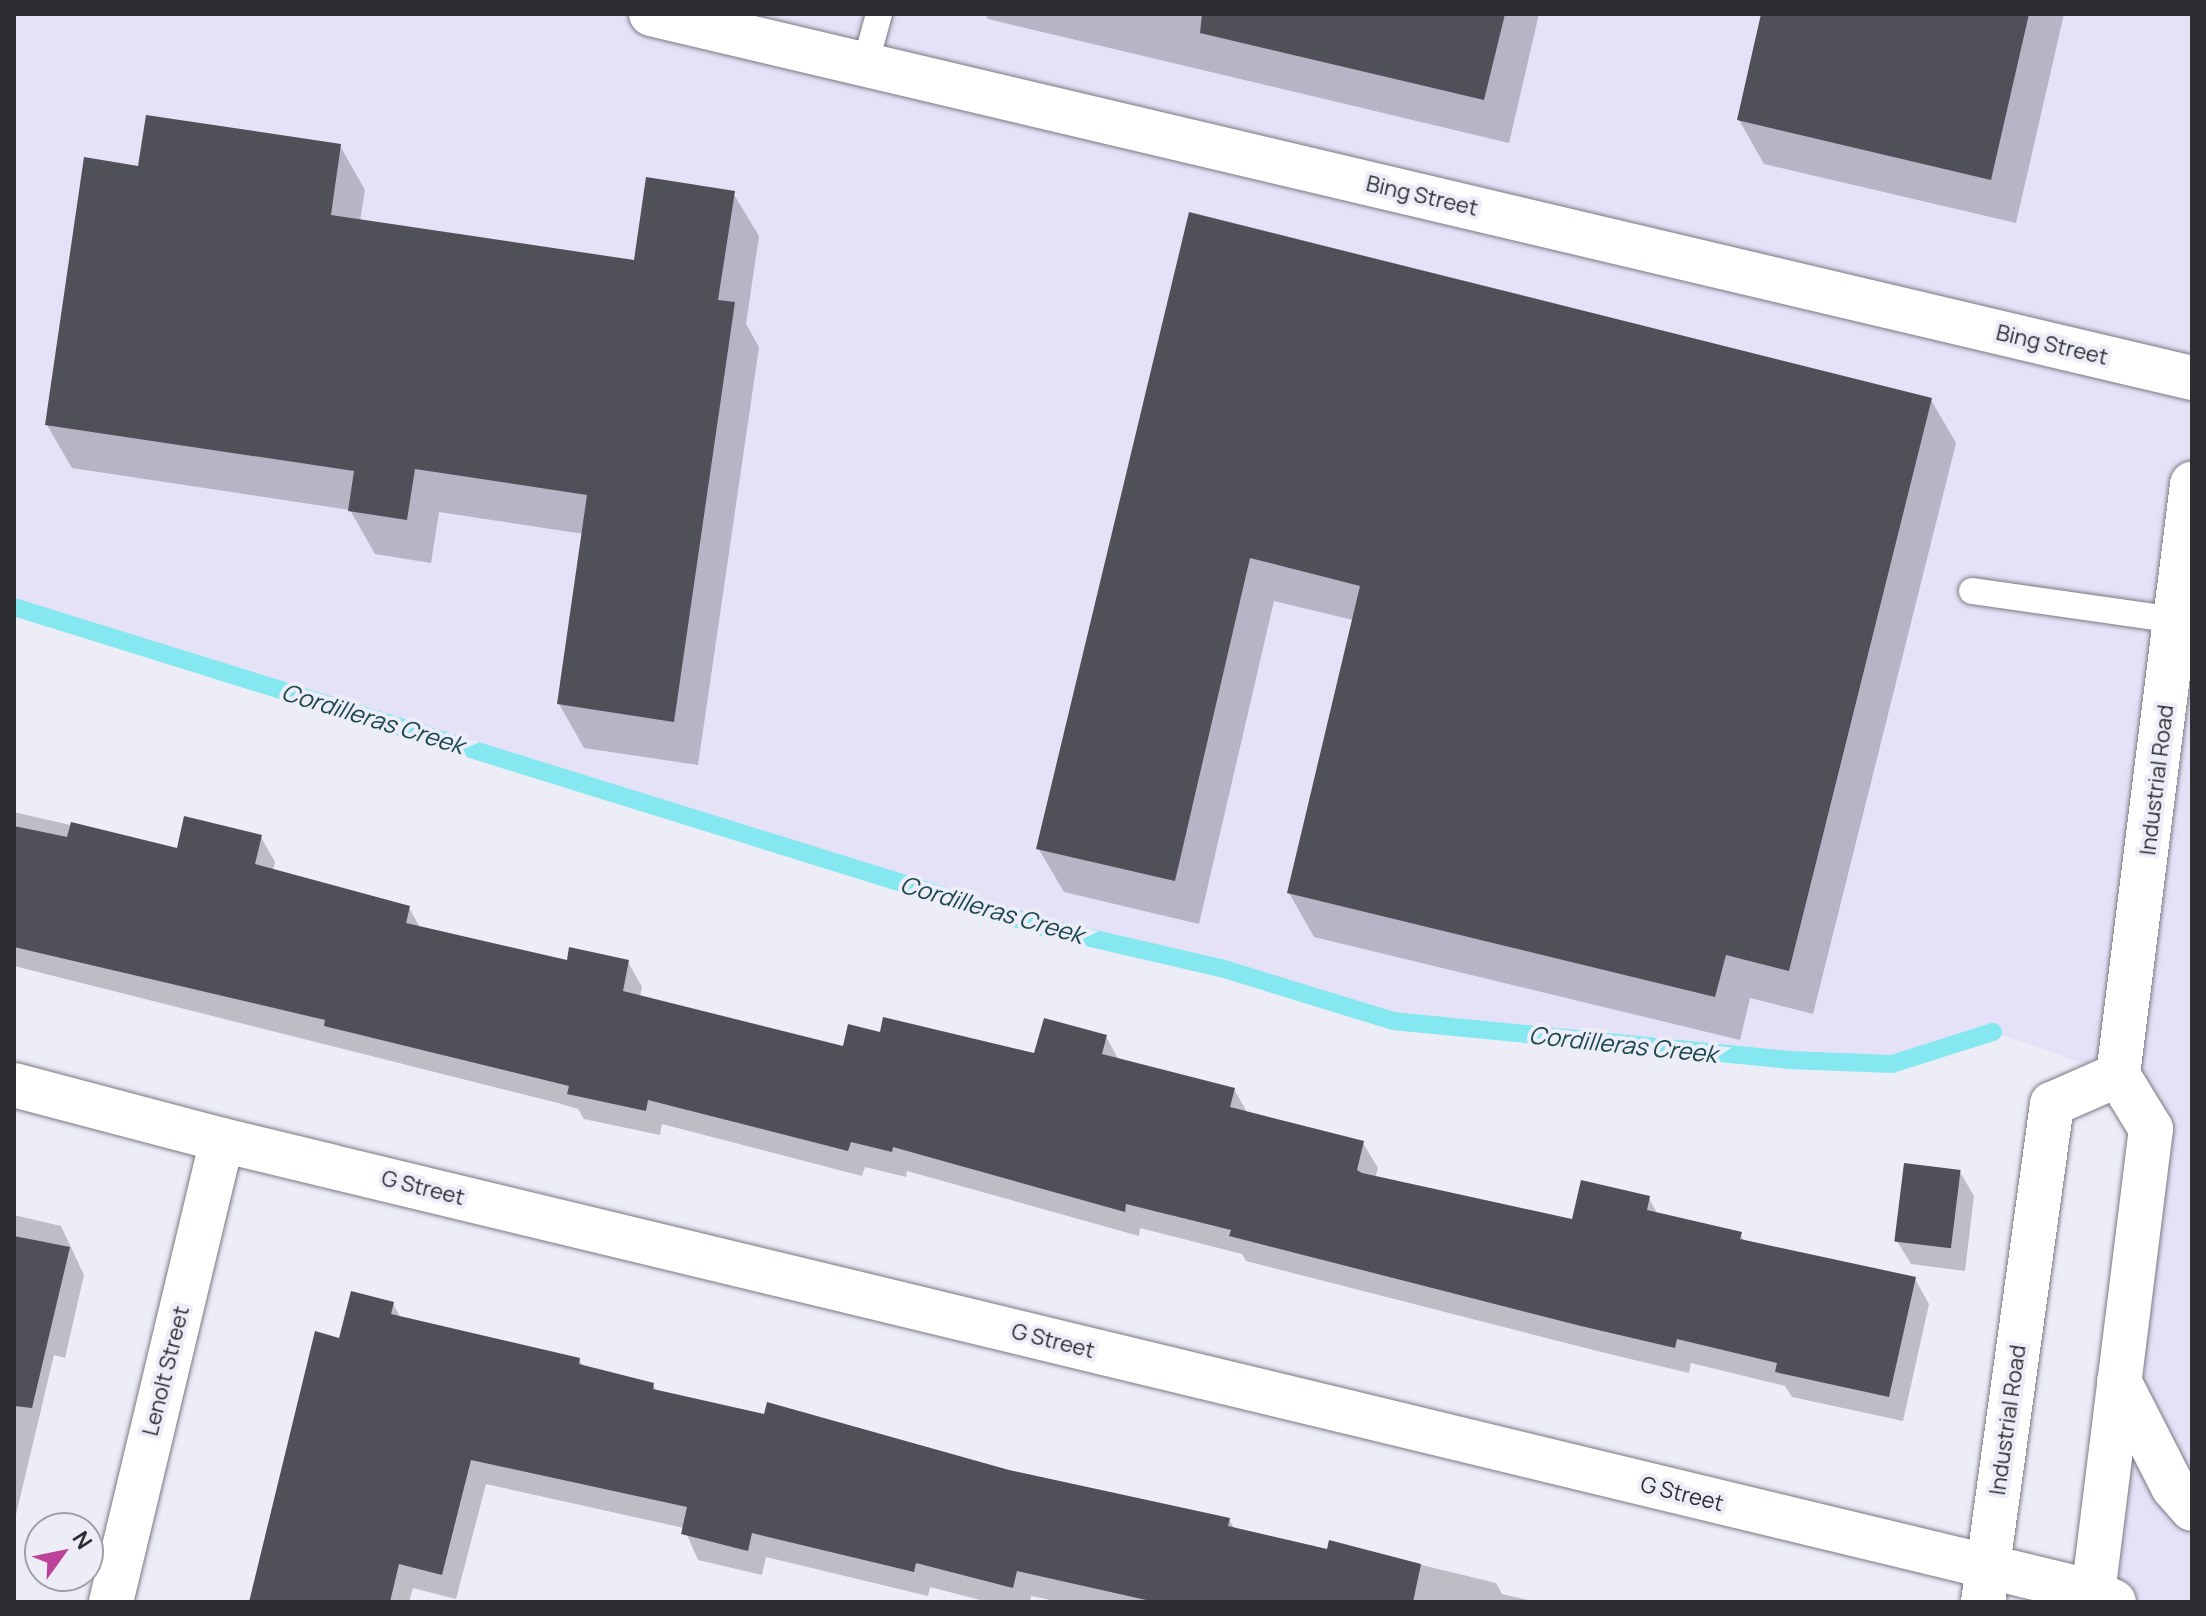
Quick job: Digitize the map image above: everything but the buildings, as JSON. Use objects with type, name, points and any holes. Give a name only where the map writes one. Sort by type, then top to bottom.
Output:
[{"type":"street","name":"Bing Street","points":[[651,14],[2192,378]]},
{"type":"street","name":"Industrial Road","points":[[1986,1585],[2052,1104],[2118,1075],[2192,484]]},
{"type":"street","points":[[2100,1599],[2119,1381],[2151,1129],[2118,1075]]},
{"type":"street","name":"G Street","points":[[14,1085],[1986,1585],[2100,1599]]},
{"type":"street","name":"Lenolt Street","points":[[111,1602],[222,1140]]},
{"type":"street","points":[[2119,1381],[2173,1487],[2192,1509]]},
{"type":"lane","points":[[865,65],[879,14]]},
{"type":"lane","points":[[1972,591],[2176,620]]},
{"type":"shaded area","points":[[14,14],[2192,14],[2192,1602],[2092,1602],[2151,1129],[2117,1075],[1993,1032],[1892,1064],[1788,1060],[1393,1021],[1221,968],[1043,927],[14,607]]},
{"type":"waterway","name":"Cordilleras Creek","points":[[14,607],[1043,927],[1221,968],[1393,1021],[1788,1060],[1892,1064],[1993,1032]]}]
